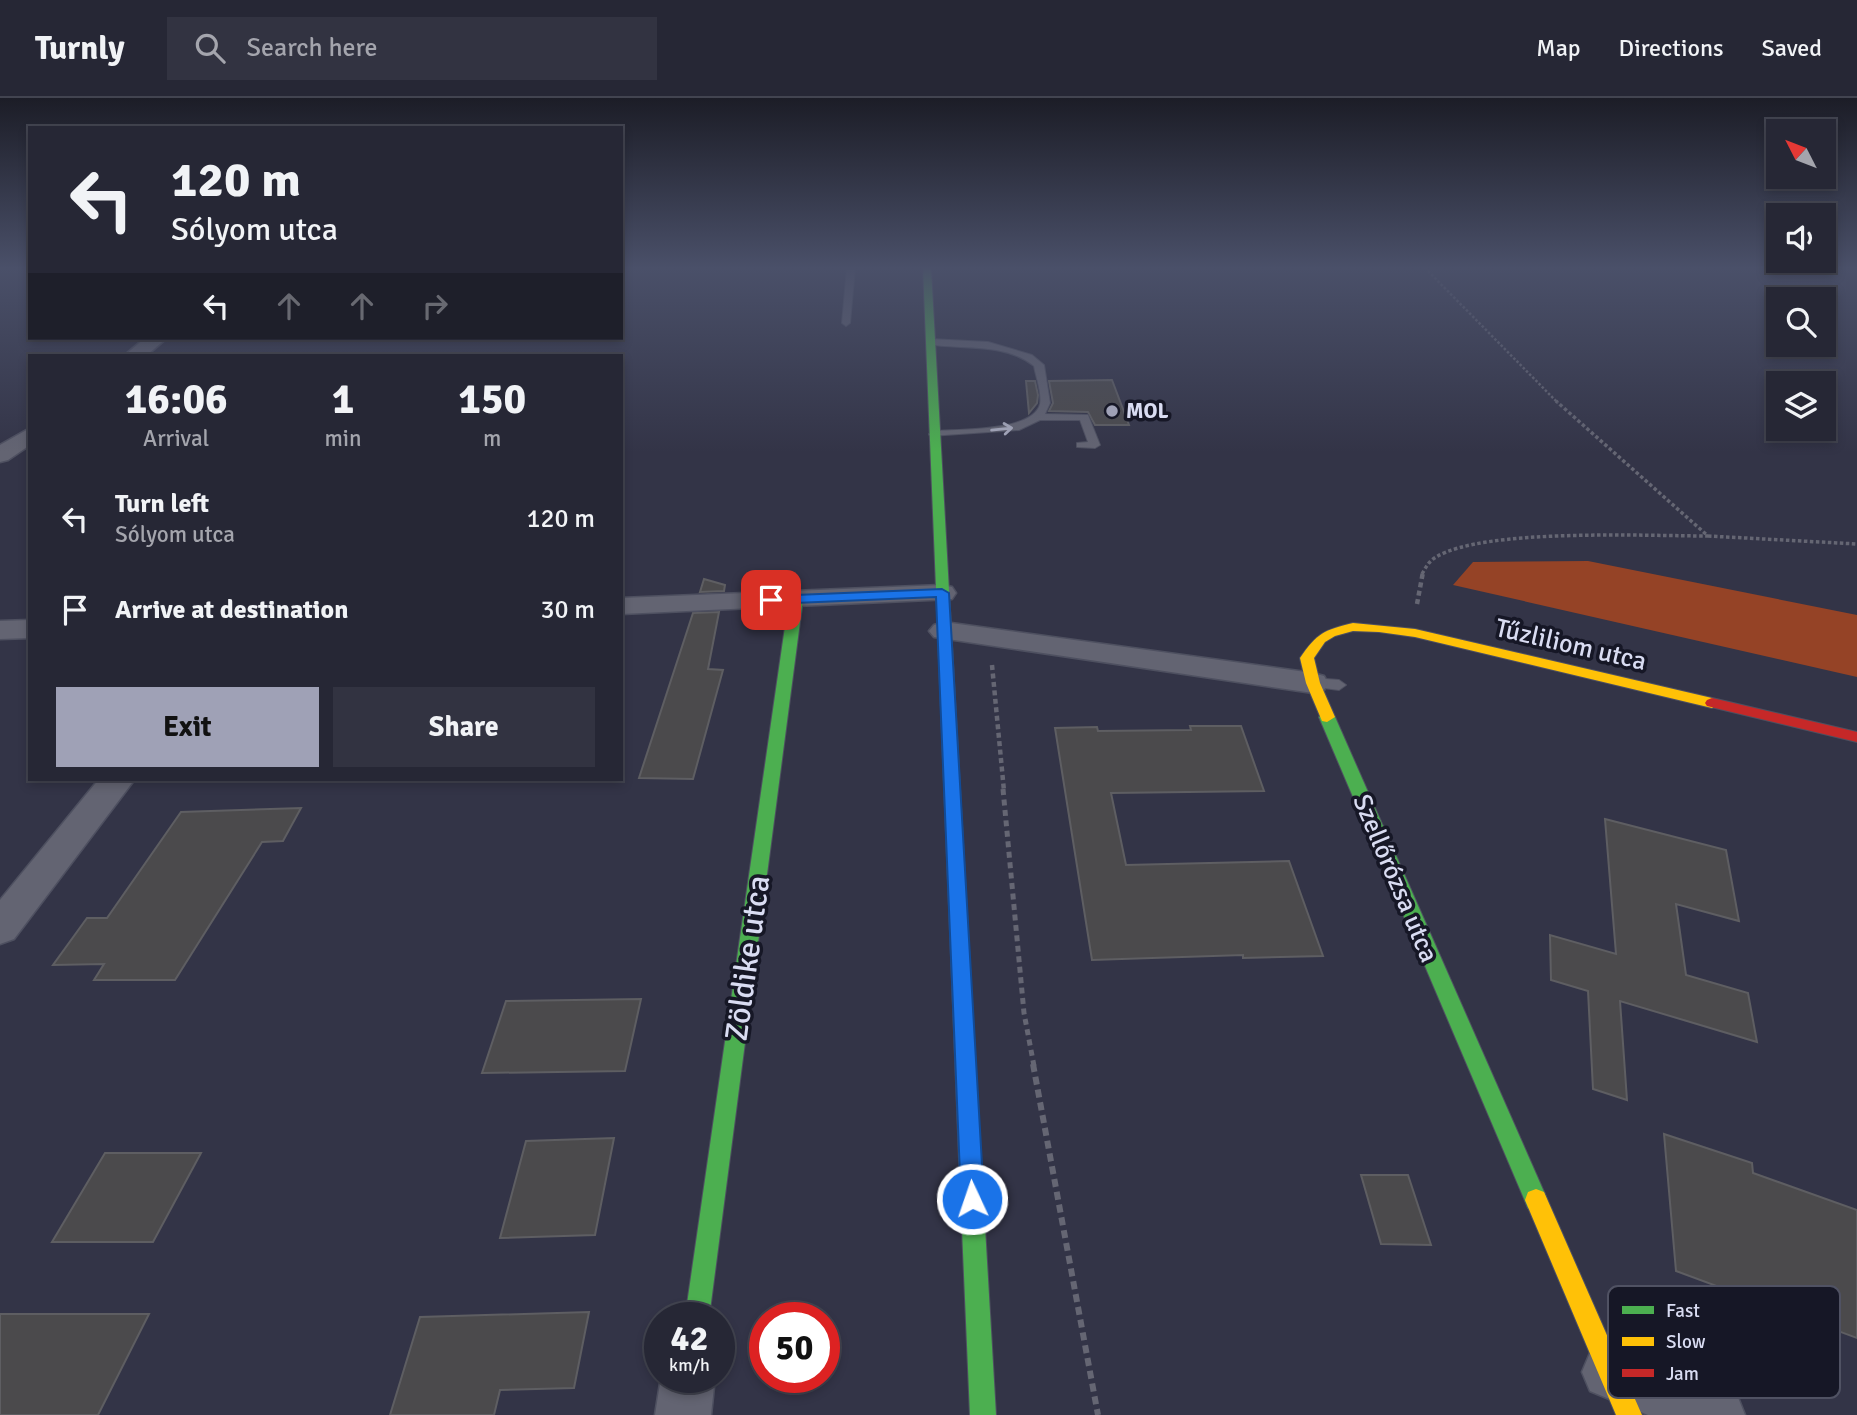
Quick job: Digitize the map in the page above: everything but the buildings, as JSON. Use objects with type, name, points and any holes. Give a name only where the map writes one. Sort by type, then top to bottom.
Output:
[{"type":"street","points":[[929,329],[983,1415]]},
{"type":"street","points":[[136,354],[154,340]]},
{"type":"street","points":[[0,455],[28,436]]},
{"type":"street","points":[[623,606],[942,593]]},
{"type":"street","name":"Zöldike utca","points":[[699,1302],[796,599]]},
{"type":"street","name":"Tűzliliom utca","points":[[1326,684],[1307,658],[1320,640],[1339,630],[1372,627],[1415,633],[1857,737]]},
{"type":"street","points":[[0,630],[28,629]]},
{"type":"street","points":[[944,631],[1326,684]]},
{"type":"street","name":"Szellőrózsa utca","points":[[1326,684],[1608,1367]]},
{"type":"street","points":[[0,928],[116,781]]},
{"type":"street","points":[[683,1415],[686,1393]]},
{"type":"street","points":[[1638,1398],[1717,1415]]},
{"type":"lane","points":[[930,342],[988,345],[1012,350],[1035,360],[1039,365],[1045,403],[1038,417],[1032,422],[1007,429],[934,434]]},
{"type":"lane","points":[[1038,417],[1084,417],[1096,445],[1081,445]]},
{"type":"path","points":[[1486,329],[1514,360],[1662,498],[1708,536]]},
{"type":"path","points":[[1415,633],[1420,578],[1435,557],[1445,552],[1484,544],[1529,540],[1708,536],[1857,544]]},
{"type":"path","points":[[990,637],[1024,1013],[1098,1415]]},
{"type":"shaded area","points":[[1588,561],[1857,615],[1857,677],[1453,585],[1473,562]]},
{"type":"traffic: fast","points":[[930,329],[959,932]]},
{"type":"traffic: fast","points":[[699,1302],[796,599]]},
{"type":"traffic: fast","points":[[1327,717],[1536,1200]]},
{"type":"traffic: fast","points":[[970,1159],[983,1415]]},
{"type":"traffic: slow","points":[[1327,717],[1313,683],[1307,658],[1320,639],[1330,633],[1353,627],[1415,633],[1712,703]]},
{"type":"traffic: slow","points":[[959,932],[970,1159]]},
{"type":"traffic: slow","points":[[1536,1200],[1608,1366]]},
{"type":"traffic: slow","points":[[1622,1398],[1629,1415]]},
{"type":"traffic: jam","points":[[1712,703],[1857,737]]},
{"type":"place","name":"MOL","points":[[1112,411]]},
{"type":"route","points":[[771,600],[942,593],[972,1199]]}]
